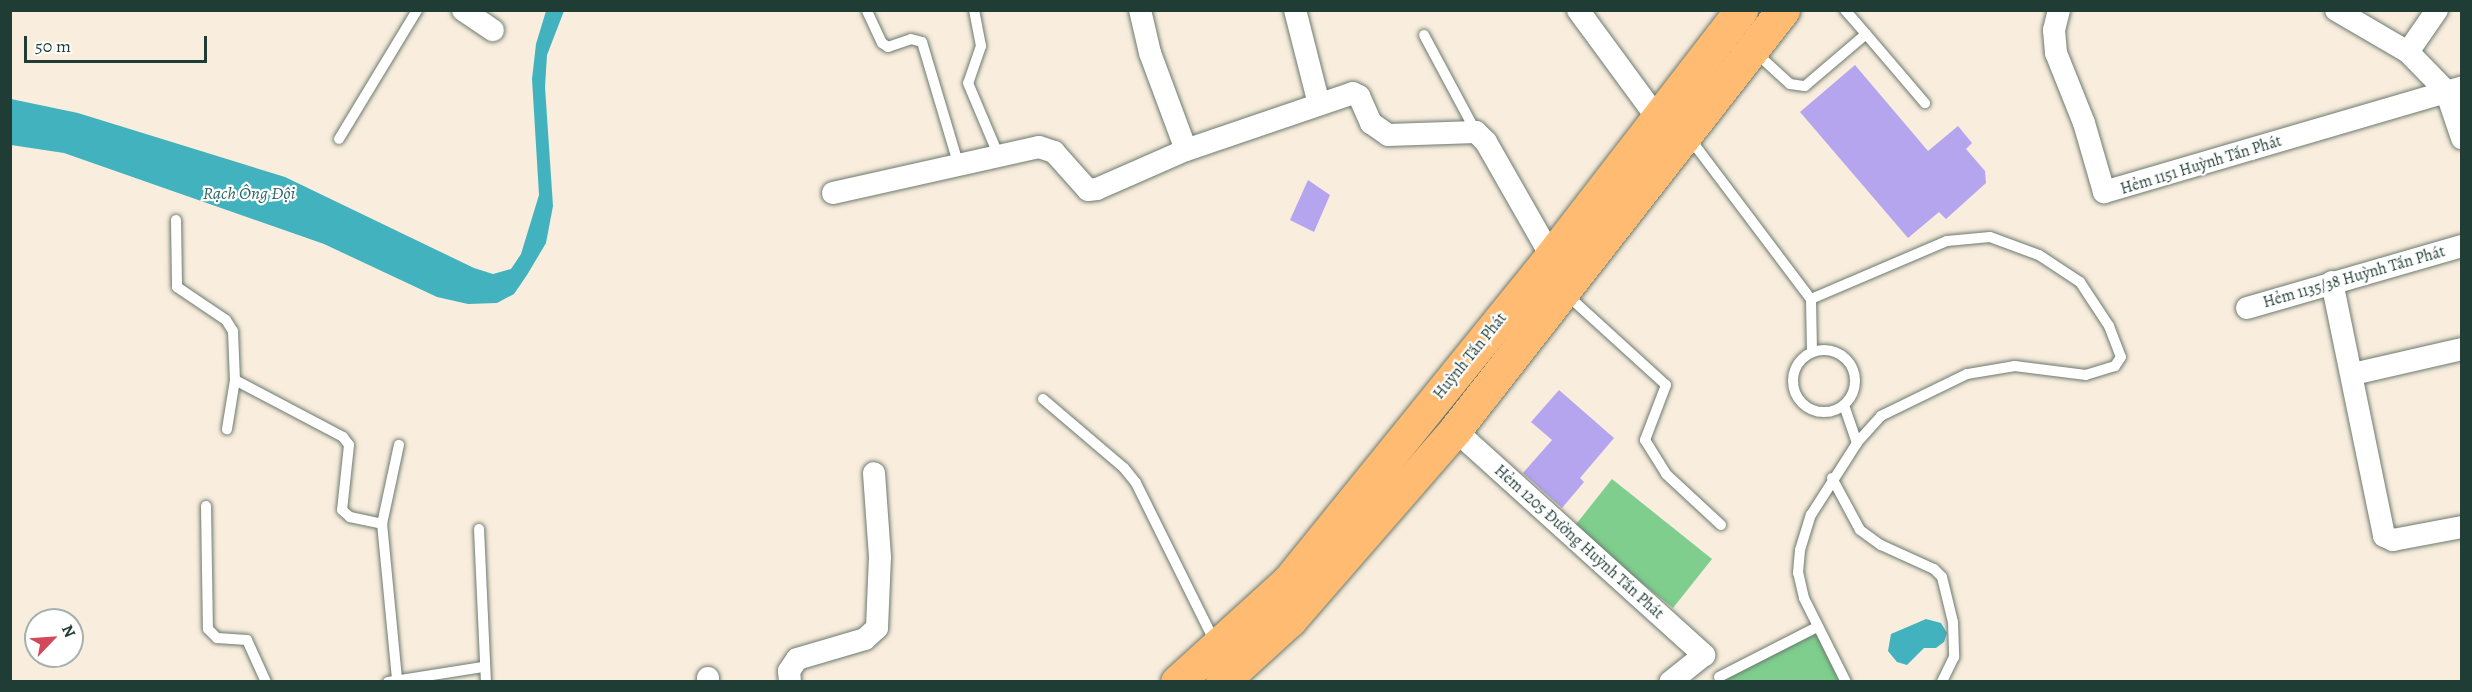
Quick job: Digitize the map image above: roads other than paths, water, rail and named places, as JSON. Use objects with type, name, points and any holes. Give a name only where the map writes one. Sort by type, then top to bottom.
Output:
[{"type":"main road","name":"Huỳnh Tấn Phát","points":[[1222,681],[1290,620],[1455,430],[1563,292],[1672,126],[1741,10]]},
{"type":"main road","name":"Huỳnh Tấn Phát","points":[[1177,681],[1284,586],[1544,264],[1672,126],[1752,49],[1783,10]]},
{"type":"main road","points":[[1544,264],[1563,292]]},
{"type":"main road","points":[[1429,407],[1455,430]]},
{"type":"street","points":[[463,10],[493,30]]},
{"type":"street","points":[[1140,10],[1150,53],[1186,150]]},
{"type":"street","points":[[1295,10],[1319,104]]},
{"type":"street","points":[[1578,10],[1672,126]]},
{"type":"street","name":"Hẻm 1151 Huỳnh Tấn Phát","points":[[2059,10],[2054,30],[2055,53],[2084,123],[2104,192],[2454,89]]},
{"type":"street","points":[[2336,10],[2408,52],[2454,89],[2462,138]]},
{"type":"street","points":[[2408,52],[2437,10]]},
{"type":"street","points":[[833,193],[998,154],[1049,148],[1088,190],[1186,150],[1353,93],[1359,96],[1371,123],[1388,135],[1476,132],[1486,142],[1544,264]]},
{"type":"street","name":"Hẻm 1135/38 Huỳnh Tấn Phát","points":[[2247,308],[2462,246]]},
{"type":"street","points":[[2332,282],[2353,374],[2384,536],[2393,540],[2462,527]]},
{"type":"street","points":[[2353,374],[2462,349]]},
{"type":"street","name":"Hẻm 1205 Đường Huỳnh Tấn Phát","points":[[1455,430],[1704,655]]},
{"type":"street","points":[[790,681],[789,671],[797,659],[865,639],[877,628],[880,557],[874,473]]},
{"type":"street","points":[[1670,681],[1704,655]]},
{"type":"street","points":[[1696,681],[1704,655]]},
{"type":"lane","points":[[339,139],[417,10]]},
{"type":"lane","points":[[867,10],[882,43],[888,47],[911,39],[922,42],[957,163]]},
{"type":"lane","points":[[974,10],[981,46],[968,83],[998,154]]},
{"type":"lane","points":[[1845,10],[1925,103]]},
{"type":"lane","points":[[1752,49],[1798,88],[1866,34]]},
{"type":"lane","points":[[1424,35],[1476,132]]},
{"type":"lane","points":[[1672,126],[1811,299],[1812,352]]},
{"type":"lane","points":[[176,220],[177,287],[226,320],[234,340],[235,380],[227,429]]},
{"type":"lane","points":[[1811,299],[1947,242],[1990,237],[2039,255],[2080,282],[2109,326],[2121,357],[2115,366],[2086,375],[2015,366],[1967,374],[1940,384],[1881,416],[1857,443],[1832,478],[1811,515],[1800,550],[1798,573],[1803,598],[1846,681]]},
{"type":"lane","points":[[1563,292],[1666,385],[1645,440],[1666,474],[1721,525]]},
{"type":"lane","points":[[1834,351],[1851,366],[1855,387],[1844,406],[1834,411],[1813,410],[1796,396],[1793,379],[1796,368],[1812,352],[1834,351]]},
{"type":"lane","points":[[235,380],[343,437],[349,445],[342,510],[350,517],[382,524]]},
{"type":"lane","points":[[1043,399],[1136,483],[1217,645]]},
{"type":"lane","points":[[1844,406],[1857,443]]},
{"type":"lane","points":[[399,445],[382,524],[393,680],[483,667]]},
{"type":"lane","points":[[1832,478],[1860,530],[1881,545],[1934,569],[1942,577],[1953,622],[1954,657],[1942,681]]},
{"type":"lane","points":[[206,506],[208,629],[217,638],[247,640],[266,681]]},
{"type":"lane","points":[[479,529],[483,667],[486,681]]},
{"type":"lane","points":[[1719,677],[1817,627]]},
{"type":"water","name":"Rạch Ông Đội","points":[[546,11],[564,11],[547,55],[545,87],[553,206],[546,243],[514,294],[497,303],[468,304],[437,297],[324,244],[64,153],[11,145],[11,99],[78,113],[285,177],[474,268],[493,274],[511,269],[521,254],[539,195],[532,79],[536,44]]},
{"type":"water","points":[[1926,619],[1941,623],[1947,633],[1944,642],[1936,648],[1924,648],[1907,665],[1897,662],[1888,651],[1891,634]]}]
